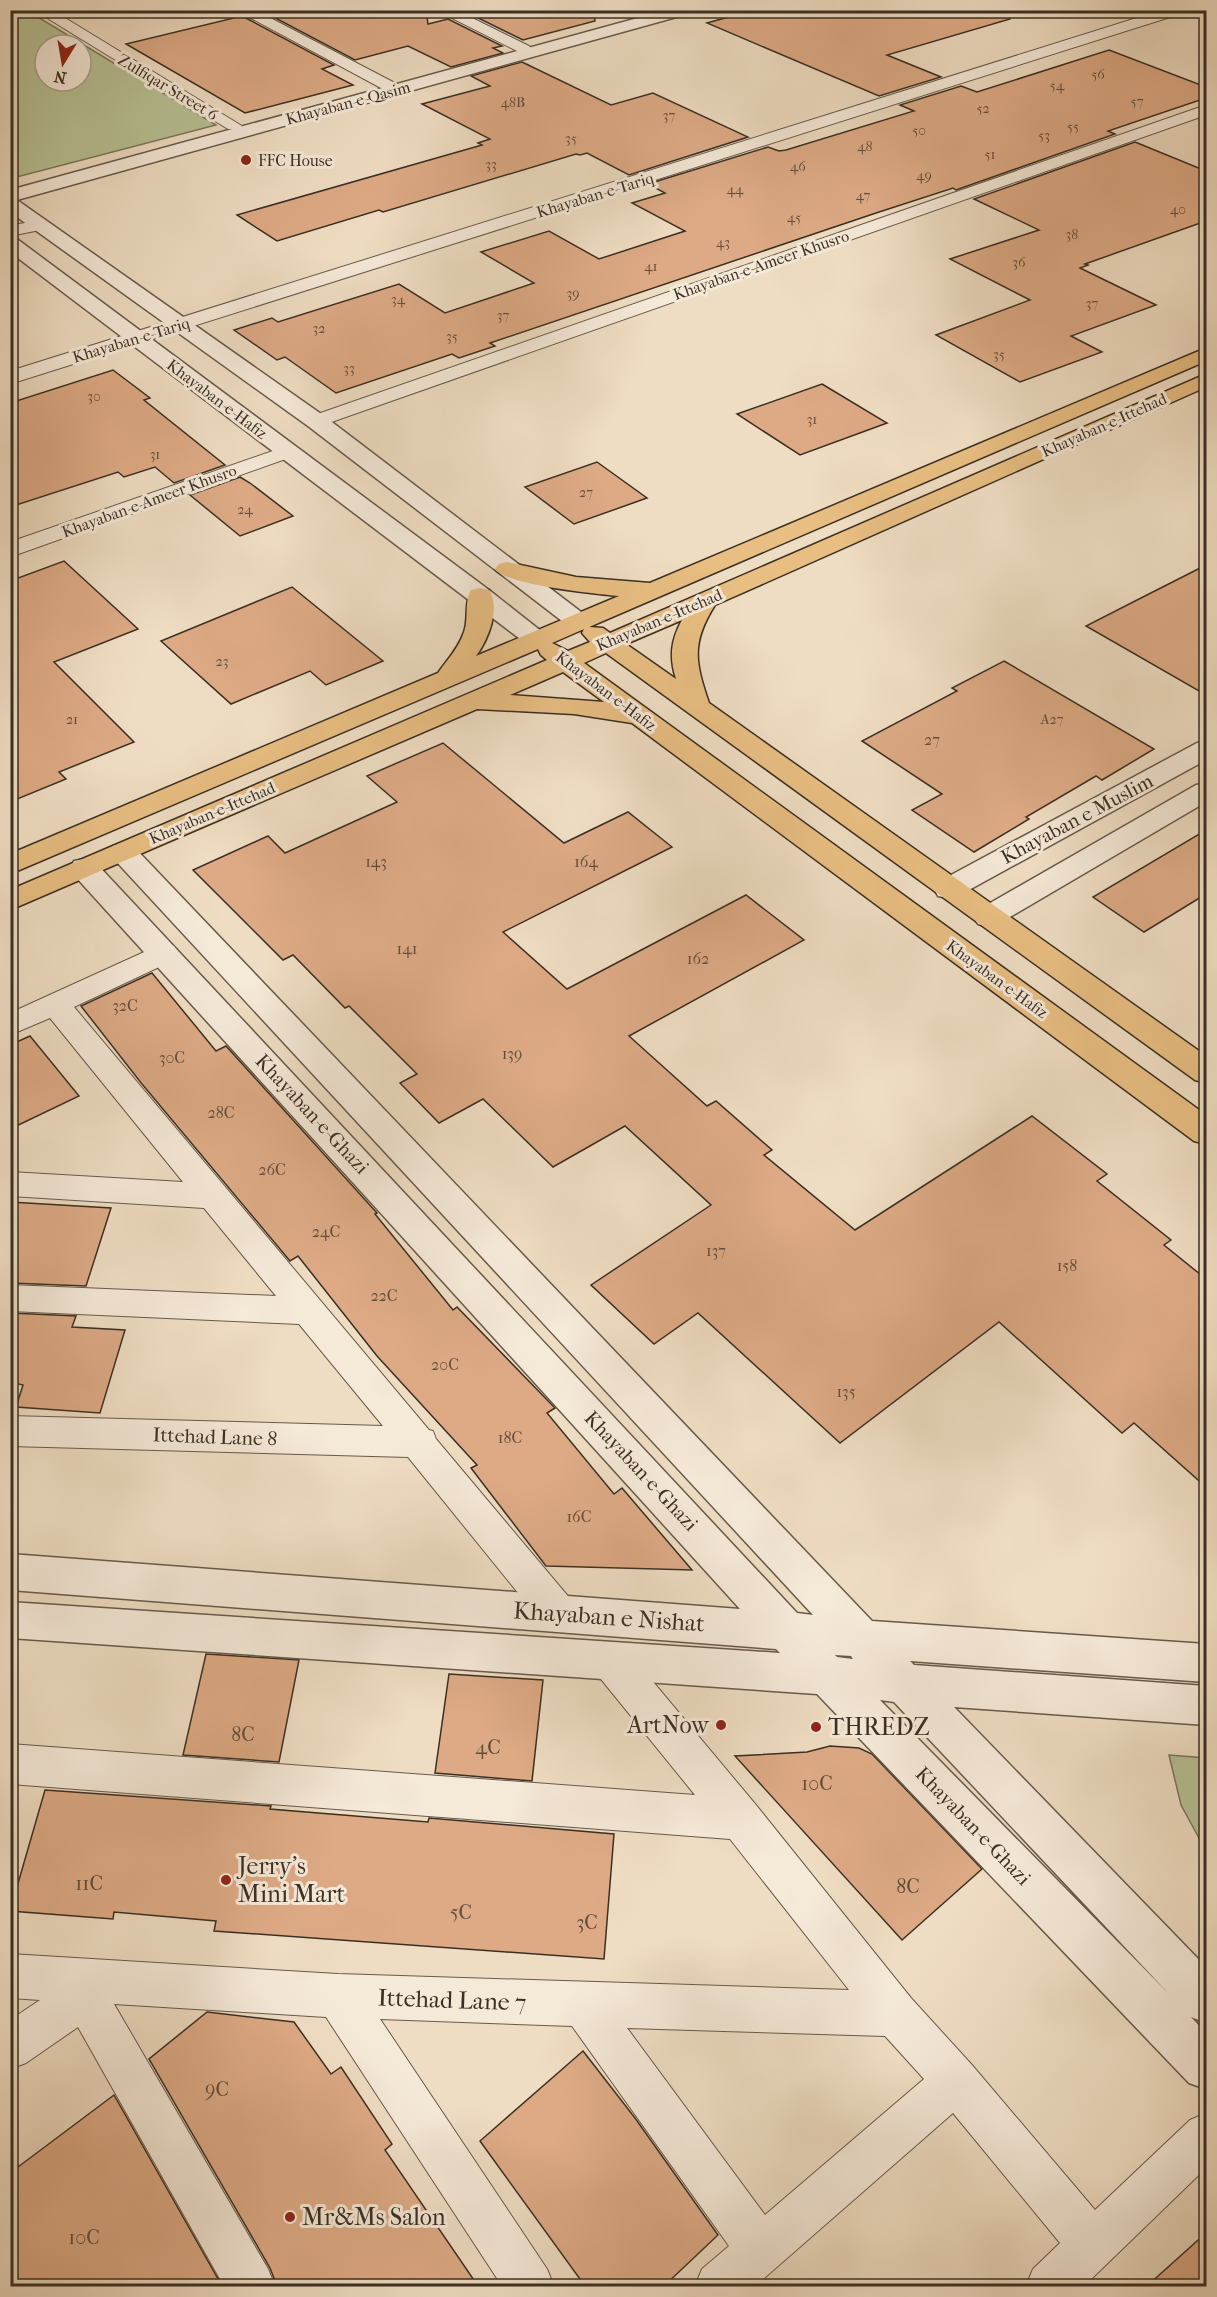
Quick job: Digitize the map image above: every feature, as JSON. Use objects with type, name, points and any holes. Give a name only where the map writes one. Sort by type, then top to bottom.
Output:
[{"type":"main road","name":"Khayaban-e-Ittehad","points":[[10,865],[1206,354]]},
{"type":"main road","name":"Khayaban-e-Ittehad","points":[[10,901],[608,643],[1206,380]]},
{"type":"main road","points":[[507,568],[546,581],[579,586],[656,590]]},
{"type":"main road","points":[[445,680],[469,650],[480,629],[480,594]]},
{"type":"main road","points":[[697,707],[684,666],[683,646],[690,623],[706,599]]},
{"type":"main road","name":"Khayaban-e-Hafiz","points":[[580,623],[1206,1072]]},
{"type":"main road","name":"Khayaban-e-Hafiz","points":[[537,640],[1206,1132]]},
{"type":"main road","points":[[468,702],[597,707],[641,717]]},
{"type":"street","name":"Zulfiqar Street 6","points":[[40,10],[234,126]]},
{"type":"street","points":[[243,10],[387,85]]},
{"type":"street","points":[[443,10],[524,49]]},
{"type":"street","name":"Khayaban-e-Qasim","points":[[10,196],[687,10]]},
{"type":"street","name":"Khayaban-e-Tariq","points":[[10,363],[130,332],[689,165],[1122,23],[1149,10]]},
{"type":"street","name":"Khayaban-e-Tariq","points":[[174,319],[699,148],[1122,23],[1178,10]]},
{"type":"street","name":"Khayaban-e-Qasim","points":[[10,187],[524,49],[656,11]]},
{"type":"street","name":"Khayaban-e-Ameer Khusro","points":[[524,368],[1063,168],[1206,110]]},
{"type":"street","name":"Khayaban-e-Ameer Khusro","points":[[316,421],[1037,168],[1087,168],[1206,126]]},
{"type":"street","points":[[699,148],[698,151],[704,154],[721,155]]},
{"type":"street","points":[[670,157],[688,159],[689,165]]},
{"type":"street","name":"Khayaban-e-Hafiz","points":[[10,203],[316,421],[580,623]]},
{"type":"street","points":[[10,231],[39,225]]},
{"type":"street","name":"Khayaban-e-Hafiz","points":[[10,243],[480,594],[537,640]]},
{"type":"street","name":"Khayaban-e-Tariq","points":[[10,378],[130,332]]},
{"type":"street","points":[[334,435],[357,428]]},
{"type":"street","name":"Khayaban-e-Ameer Khusro","points":[[10,529],[269,438]]},
{"type":"street","name":"Khayaban-e-Ameer Khusro","points":[[10,550],[287,452]]},
{"type":"street","name":"Khayaban e Muslim","points":[[948,889],[1206,749]]},
{"type":"street","points":[[988,917],[1206,791]]},
{"type":"street","points":[[123,852],[904,1684],[1206,2000]]},
{"type":"street","name":"Khayaban-e-Ghazi","points":[[84,868],[827,1675],[1206,2066]]},
{"type":"street","points":[[10,1025],[164,953]]},
{"type":"street","points":[[55,1004],[211,1196],[420,1443],[558,1613]]},
{"type":"street","points":[[10,1184],[211,1196]]},
{"type":"street","points":[[10,1298],[307,1311]]},
{"type":"street","name":"Ittehad Lane 8","points":[[10,1431],[420,1443]]},
{"type":"street","name":"Khayaban e Nishat","points":[[10,1572],[788,1631],[862,1639],[1206,1663]]},
{"type":"street","name":"Khayaban e Nishat","points":[[10,1620],[827,1675],[904,1684],[1206,1705]]},
{"type":"street","points":[[610,1660],[741,1819],[895,2014],[956,2081],[1092,2244]]},
{"type":"street","points":[[10,1764],[741,1819]]},
{"type":"street","name":"Ittehad Lane 7","points":[[10,1976],[95,1990],[895,2014]]},
{"type":"street","points":[[10,2047],[95,1990],[250,2286]]},
{"type":"street","points":[[338,1996],[530,2286]]},
{"type":"street","points":[[583,2004],[761,2250]]},
{"type":"street","points":[[718,2286],[956,2081]]},
{"type":"street","points":[[1050,2286],[1206,2136]]},
{"type":"green space","points":[[19,10],[28,11],[64,33],[33,33],[33,93],[93,93],[93,50],[216,125],[13,178],[10,176],[10,23]]},
{"type":"green space","points":[[1169,1755],[1206,1758],[1206,1851],[1181,1805]]},
{"type":"building","points":[[426,10],[428,24],[448,19],[502,46],[493,48],[503,53],[451,67],[408,46],[355,60],[262,11]]},
{"type":"building","points":[[480,10],[594,10],[595,21],[523,40],[468,13]]},
{"type":"building","points":[[754,10],[1009,10],[1010,19],[887,55],[941,77],[879,96],[707,23]]},
{"type":"building","points":[[242,16],[334,65],[322,69],[353,85],[245,113],[126,44]]},
{"type":"building","points":[[1109,50],[1206,87],[1206,98],[1108,131],[1115,134],[956,190],[953,188],[876,213],[490,343],[495,346],[459,358],[452,354],[336,393],[285,357],[277,360],[234,330],[272,318],[278,322],[399,284],[445,313],[534,283],[481,252],[549,231],[599,259],[685,231],[632,203],[665,193],[648,184],[768,147],[779,151],[786,150],[914,111],[900,105],[961,86],[977,92]]},
{"type":"building","points":[[522,62],[611,105],[653,93],[748,137],[629,175],[587,153],[576,154],[277,241],[237,215],[482,145],[478,143],[490,139],[422,104],[490,86],[471,76]]},
{"type":"building","points":[[1135,142],[1206,171],[1206,221],[1085,264],[1088,265],[1080,268],[1156,305],[1071,336],[1102,352],[1020,382],[936,335],[1030,300],[950,259],[1039,230],[974,199]]},
{"type":"building","points":[[113,370],[150,398],[144,400],[225,465],[174,483],[155,467],[124,477],[118,472],[10,507],[10,403]]},
{"type":"building","points":[[822,384],[887,423],[800,455],[737,414]]},
{"type":"building","points":[[597,462],[647,498],[574,524],[525,487]]},
{"type":"building","points":[[240,477],[293,516],[240,536],[190,495]]},
{"type":"building","points":[[64,561],[138,629],[54,662],[134,742],[59,772],[66,779],[10,802],[10,581]]},
{"type":"building","points":[[1206,565],[1206,695],[1086,626],[1141,598]]},
{"type":"building","points":[[292,587],[383,661],[326,685],[310,671],[231,704],[161,641]]},
{"type":"building","points":[[1004,661],[1154,749],[1102,780],[1096,776],[1026,817],[1029,819],[974,852],[912,810],[942,794],[862,741],[957,691],[952,688]]},
{"type":"building","points":[[443,743],[564,843],[628,812],[672,847],[503,932],[567,989],[746,895],[804,940],[629,1036],[707,1106],[716,1101],[772,1150],[764,1155],[855,1230],[1032,1116],[1107,1174],[1097,1181],[1171,1240],[1164,1245],[1206,1279],[1206,1487],[1134,1423],[1122,1433],[999,1322],[840,1443],[698,1313],[654,1344],[591,1285],[711,1205],[625,1126],[553,1167],[483,1099],[439,1123],[400,1083],[417,1074],[349,1006],[345,1008],[293,955],[283,960],[193,870],[268,836],[285,853],[397,802],[367,776]]},
{"type":"building","points":[[1206,830],[1206,894],[1144,932],[1093,897]]},
{"type":"building","points":[[152,973],[216,1051],[226,1046],[377,1213],[375,1214],[453,1310],[457,1307],[555,1408],[547,1413],[614,1494],[622,1488],[692,1570],[546,1566],[471,1468],[477,1465],[377,1356],[298,1256],[290,1261],[142,1084],[81,1006]]},
{"type":"building","points":[[30,1036],[79,1096],[10,1129],[10,1045]]},
{"type":"building","points":[[10,1202],[111,1208],[86,1286],[10,1283]]},
{"type":"building","points":[[10,1313],[76,1316],[72,1327],[125,1330],[100,1413],[16,1407],[23,1385],[10,1382]]},
{"type":"building","points":[[206,1654],[299,1660],[279,1762],[183,1755]]},
{"type":"building","points":[[449,1674],[543,1680],[532,1781],[435,1773]]},
{"type":"building","points":[[830,1746],[859,1748],[872,1754],[982,1869],[902,1940],[735,1756],[807,1752]]},
{"type":"building","points":[[45,1790],[271,1806],[270,1809],[428,1822],[429,1818],[614,1834],[604,1959],[214,1931],[216,1921],[114,1912],[113,1919],[10,1911]]},
{"type":"building","points":[[207,2012],[294,2022],[331,2074],[341,2067],[392,2144],[385,2150],[478,2286],[277,2286],[270,2268],[149,2059]]},
{"type":"building","points":[[583,2051],[635,2118],[718,2235],[664,2286],[585,2286],[480,2141]]},
{"type":"building","points":[[114,2095],[222,2286],[10,2286],[10,2173]]},
{"type":"building","points":[[1206,2233],[1206,2286],[1147,2286]]},
{"type":"place","name":"FFC House","points":[[246,160]]},
{"type":"place","name":"ArtNow","points":[[721,1725]]},
{"type":"place","name":"THREDZ","points":[[816,1727]]},
{"type":"place","name":"Jerry's Mini Mart","points":[[226,1880]]},
{"type":"place","name":"Mr&Ms Salon","points":[[290,2217]]}]
